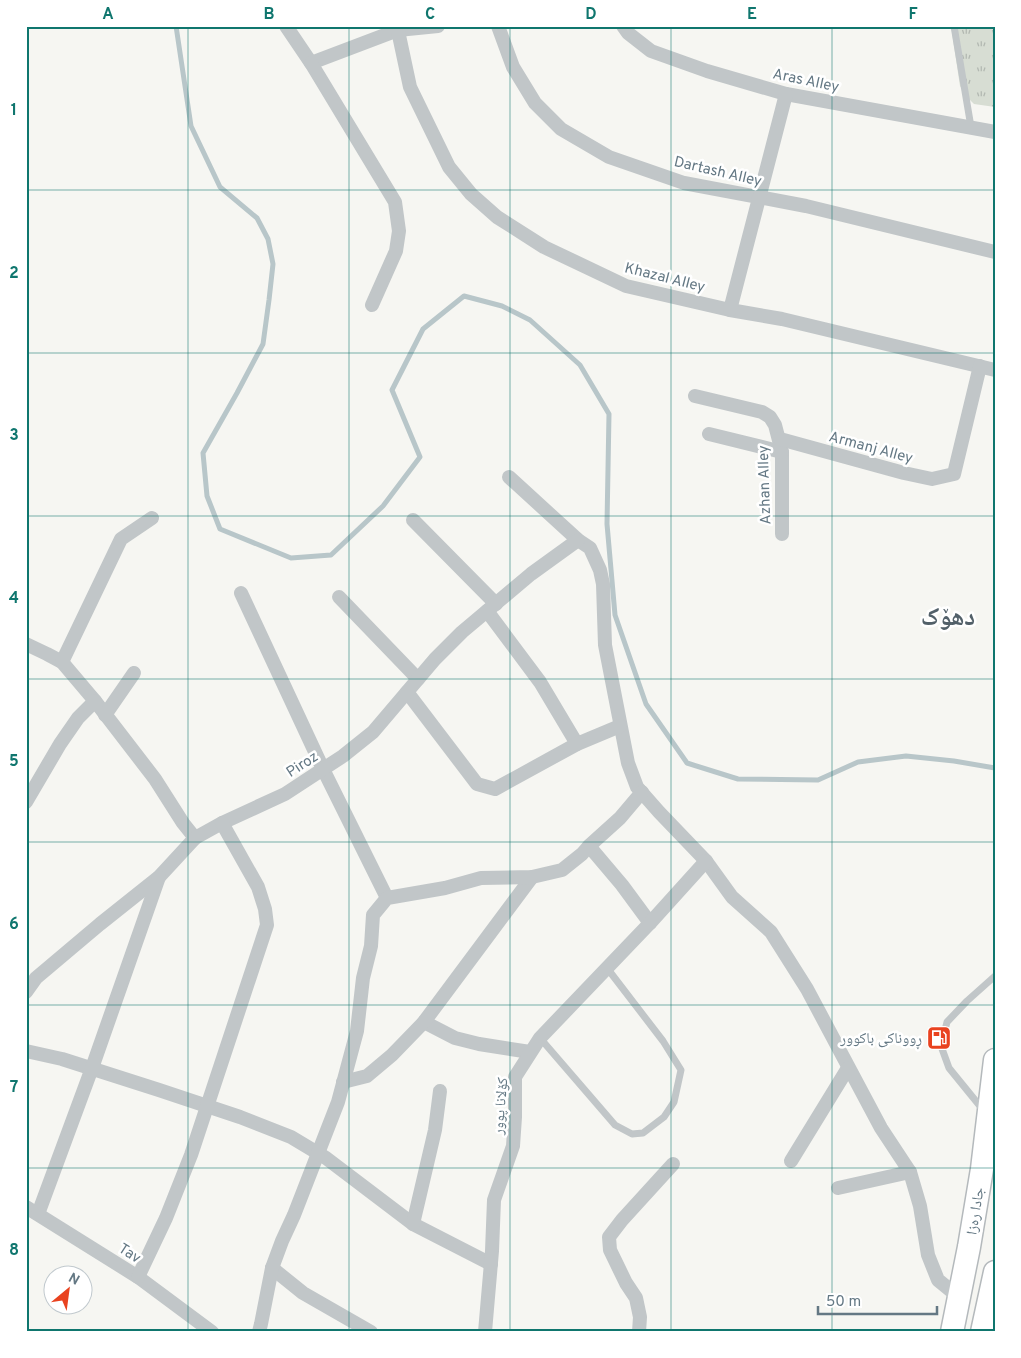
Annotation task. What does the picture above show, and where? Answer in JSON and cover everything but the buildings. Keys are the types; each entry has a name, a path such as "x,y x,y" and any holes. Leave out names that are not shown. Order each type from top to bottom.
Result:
{"main road":[{"name":"جادا ره‌زا","path":"952,1332 960,1298 979,1188 995,1060"},
{"path":"987,1327 995,1272"}],"street":[{"path":"286,26 311,63 395,202 399,231 396,252 372,305"},
{"path":"311,63 397,28 438,26"},
{"name":"Dartash Alley","path":"498,26 512,67 535,103 561,129 609,156 684,183 806,206 995,252"},
{"name":"Aras Alley","path":"622,26 651,51 707,71 786,94 995,132"},
{"name":"Khazal Alley","path":"397,28 410,86 448,167 471,194 497,217 544,247 626,286 730,310 782,319 995,370"},
{"path":"730,310 786,94"},
{"name":"Armanj Alley","path":"709,434 781,446 932,479 954,474 980,366"},
{"name":"Azhan Alley","path":"695,396 762,412 770,416 775,425 781,446 782,534"},
{"path":"509,477 578,540 590,548 600,570 604,645 628,763 637,787 706,861 732,897 771,932 807,989 881,1128 910,1172 920,1206 928,1255 938,1280 960,1298"},
{"path":"62,662 121,539 152,518"},
{"path":"413,520 491,608 540,682 577,744"},
{"name":"Piroz","path":"26,992 36,978 159,877 195,838 222,823 285,794 343,756 373,732 418,679 462,632 531,574 578,540"},
{"path":"240,593 323,769 387,898"},
{"path":"338,597 418,679"},
{"path":"26,644 62,662 95,701 155,779 195,838"},
{"path":"105,715 134,673"},
{"path":"407,692 477,784 495,789 577,744 620,726"},
{"path":"26,802 64,738 78,718 95,701"},
{"path":"258,1332 272,1268 338,1102 357,1031 364,978 371,946 373,915 387,898 445,888 481,878 532,877 562,870 620,818 642,792"},
{"path":"138,1277 166,1218 191,1155 267,925 265,909 258,887 222,823"},
{"path":"589,846 622,885 650,923"},
{"name":"کۆلانا پوور","path":"485,1332 494,1200 513,1146 515,1077 540,1038 650,923 706,861"},
{"path":"32,1210 92,1068 159,877"},
{"path":"343,1082 367,1076 392,1055 424,1022 532,877"},
{"path":"424,1022 454,1038 530,1052"},
{"path":"26,1051 92,1068 208,1106 291,1137 318,1153 412,1224 491,1264"},
{"path":"791,1161 848,1068"},
{"path":"412,1224 436,1130 440,1091"},
{"path":"639,1332 640,1317 636,1298 626,1283 610,1250 609,1237 673,1164"},
{"path":"838,1188 910,1172"},
{"name":"Tav","path":"32,1210 138,1277 212,1332"},
{"path":"272,1268 303,1293 371,1332"}],"lane":[{"path":"954,26 971,128"},
{"path":"540,1038 615,1125 632,1134 643,1133 664,1118 674,1102 680,1070 663,1041 607,968"},
{"path":"989,1117 949,1068 941,1046 947,1022 995,976"}],"green space":[{"path":"951,26 995,26 995,107 974,104 960,86"}],"waterway":[{"path":"176,26 191,126 220,187 257,218 268,239 273,264 263,344 203,453 207,496 220,529 291,558 331,555 383,506 420,457 392,390 423,329 464,296 502,306 530,320 580,365 609,414 607,524 615,615 646,704 687,763 738,779 818,780 858,762 906,756 995,768"}],"place":[{"name":"ڕووناکی باکوور","path":"939,1038"}],"district":[{"name":"دھۆک","path":"948,616"}]}
